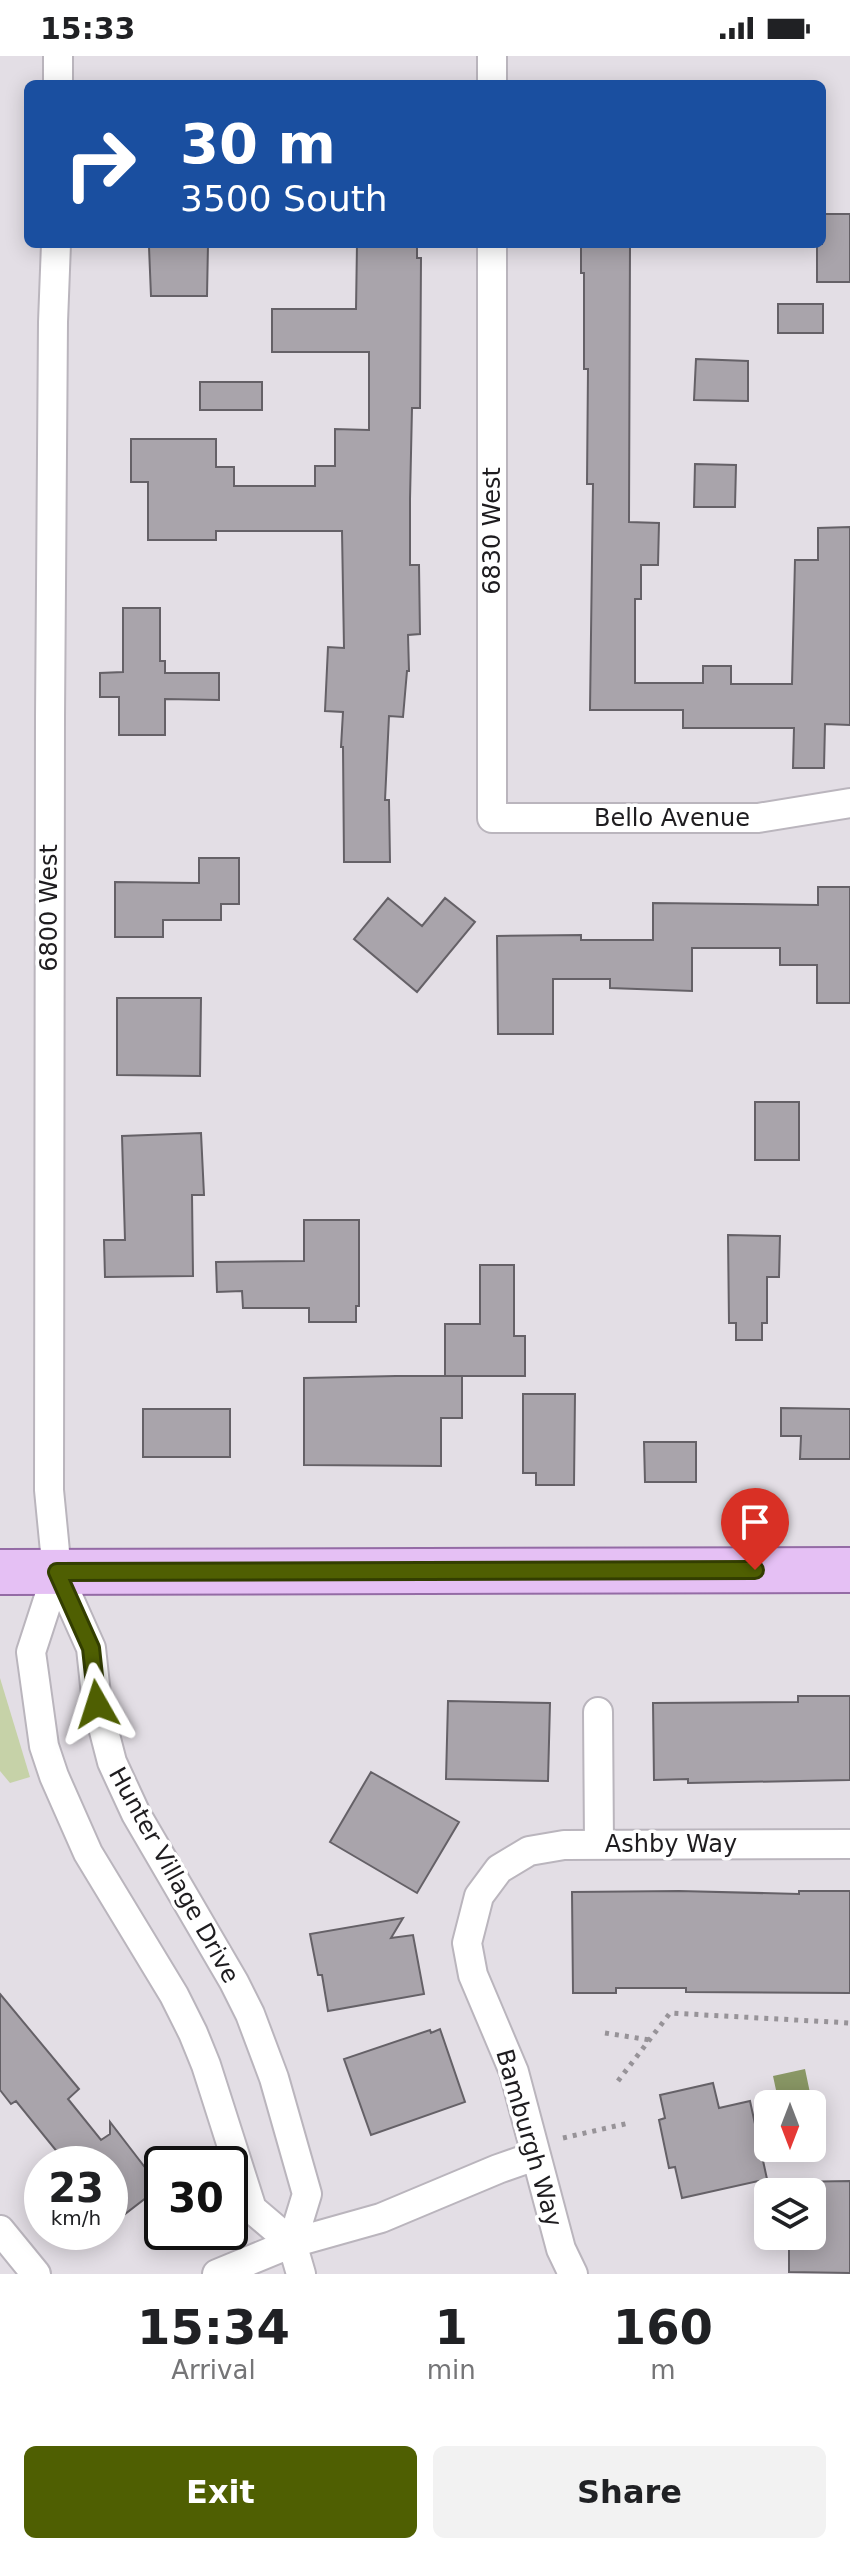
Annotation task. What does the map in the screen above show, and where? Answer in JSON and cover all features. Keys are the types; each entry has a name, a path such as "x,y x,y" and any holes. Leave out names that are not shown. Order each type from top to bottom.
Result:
{"main road":[{"path":"0,1572 850,1570"}],"street":[{"path":"58,56 58,80"},
{"path":"492,56 492,80"},
{"name":"6800 West","path":"56,248 50,717 49,1490 57,1572"},
{"name":"6830 West","path":"492,248 492,818"},
{"name":"Bello Avenue","path":"492,818 758,818 850,803"},
{"path":"57,1572 31,1652 44,1746 54,1776 88,1853 174,1995 193,2033 252,2209 292,2243 301,2274"},
{"name":"Hunter Village Drive","path":"57,1572 91,1648 97,1704 112,1762 136,1814 234,1982 264,2049 307,2194 292,2243"},
{"path":"598,1712 599,1844"},
{"name":"Ashby Way","path":"499,1869 529,1851 564,1845 850,1844"},
{"name":"Bamburgh Way","path":"499,1869 487,1883 473,1910 467,1943 469,1958 473,1975 514,2072 561,2249 573,2274"},
{"path":"217,2274 292,2243 381,2218 534,2151"},
{"path":"0,2230 36,2274"}],"path":[{"path":"618,2081 670,2013 850,2023"},
{"path":"605,2033 650,2040"},
{"path":"534,2151 629,2123"}],"shaded area":[{"path":"0,1678 30,1777 10,1783 0,1771"},
{"path":"805,2069 809,2090 776,2090 773,2076"}],"building":[{"path":"826,214 850,214 850,282 817,282 817,248 826,248"},
{"path":"149,248 208,248 207,296 151,296"},
{"path":"357,248 417,248 417,258 421,258 420,408 412,408 410,565 419,565 420,634 408,635 409,671 403,717 389,716 385,800 389,800 390,862 344,862 343,712 325,711 328,647 344,648 342,531 216,531 216,540 148,540 148,482 131,482 131,439 216,439 216,467 234,467 234,486 315,486 315,466 335,466 335,429 369,430 369,352 272,352 272,309 356,309"},
{"path":"581,248 630,248 629,522 659,523 658,565 641,565 641,599 635,599 635,683 703,683 703,666 731,666 731,684 792,684 795,560 818,560 818,528 850,527 850,725 825,724 824,768 793,768 794,728 683,728 683,710 590,710 593,484 587,484 588,369 584,369 584,273 581,273"},
{"path":"778,304 823,304 823,333 778,333"},
{"path":"696,359 748,361 748,401 694,400"},
{"path":"200,382 262,382 262,410 200,410"},
{"path":"695,464 736,465 735,507 694,507"},
{"path":"123,608 160,608 160,661 165,661 165,673 219,673 219,700 165,699 165,735 119,735 119,697 100,697 100,673 123,672"},
{"path":"199,858 239,858 239,904 221,904 221,920 163,920 163,937 115,937 115,882 199,883"},
{"path":"818,887 850,887 850,1003 817,1003 817,965 780,965 780,948 692,948 692,991 610,988 610,979 553,979 553,1034 498,1034 497,936 581,935 581,940 653,940 653,903 818,905"},
{"path":"388,898 422,926 445,898 475,922 417,992 354,939"},
{"path":"117,998 201,998 200,1076 117,1075"},
{"path":"755,1102 799,1102 799,1160 755,1160"},
{"path":"201,1133 204,1195 192,1195 193,1276 105,1277 104,1240 125,1240 122,1136"},
{"path":"304,1220 359,1220 359,1306 356,1306 356,1322 309,1322 309,1308 243,1308 242,1291 217,1292 216,1262 304,1261"},
{"path":"728,1235 780,1236 779,1277 767,1277 767,1323 762,1323 762,1340 736,1340 736,1323 729,1323"},
{"path":"480,1265 514,1265 514,1336 525,1336 525,1376 445,1376 445,1324 480,1324"},
{"path":"462,1376 462,1418 441,1418 441,1466 304,1465 304,1378"},
{"path":"523,1394 575,1394 574,1485 536,1485 536,1473 523,1473"},
{"path":"781,1408 850,1409 850,1459 800,1459 801,1436 781,1436"},
{"path":"143,1409 230,1409 230,1457 143,1457"},
{"path":"644,1442 696,1442 696,1482 645,1482"},
{"path":"798,1696 850,1696 850,1780 688,1783 688,1779 654,1780 653,1703 798,1702"},
{"path":"448,1701 550,1703 548,1781 446,1779"},
{"path":"371,1772 459,1822 417,1893 330,1842"},
{"path":"799,1891 850,1891 850,1993 686,1992 686,1988 616,1988 616,1993 573,1993 572,1892 799,1894"},
{"path":"403,1918 391,1938 413,1935 424,1994 328,2011 310,1934"},
{"path":"0,1994 79,2089 68,2099 101,2140 110,2134 110,2122 144,2166 144,2199 128,2212 128,2146 52,2146 16,2101 11,2104 0,2090"},
{"path":"440,2029 465,2102 371,2135 344,2059"},
{"path":"713,2083 719,2108 750,2101 754,2119 754,2162 763,2162 767,2178 754,2178 754,2182 682,2198 675,2167 669,2168 659,2120 665,2118 660,2095"},
{"path":"826,2181 850,2181 850,2273 789,2272 789,2250 826,2250"}],"route":[{"path":"97,1704 91,1648 57,1572 755,1570"}]}
